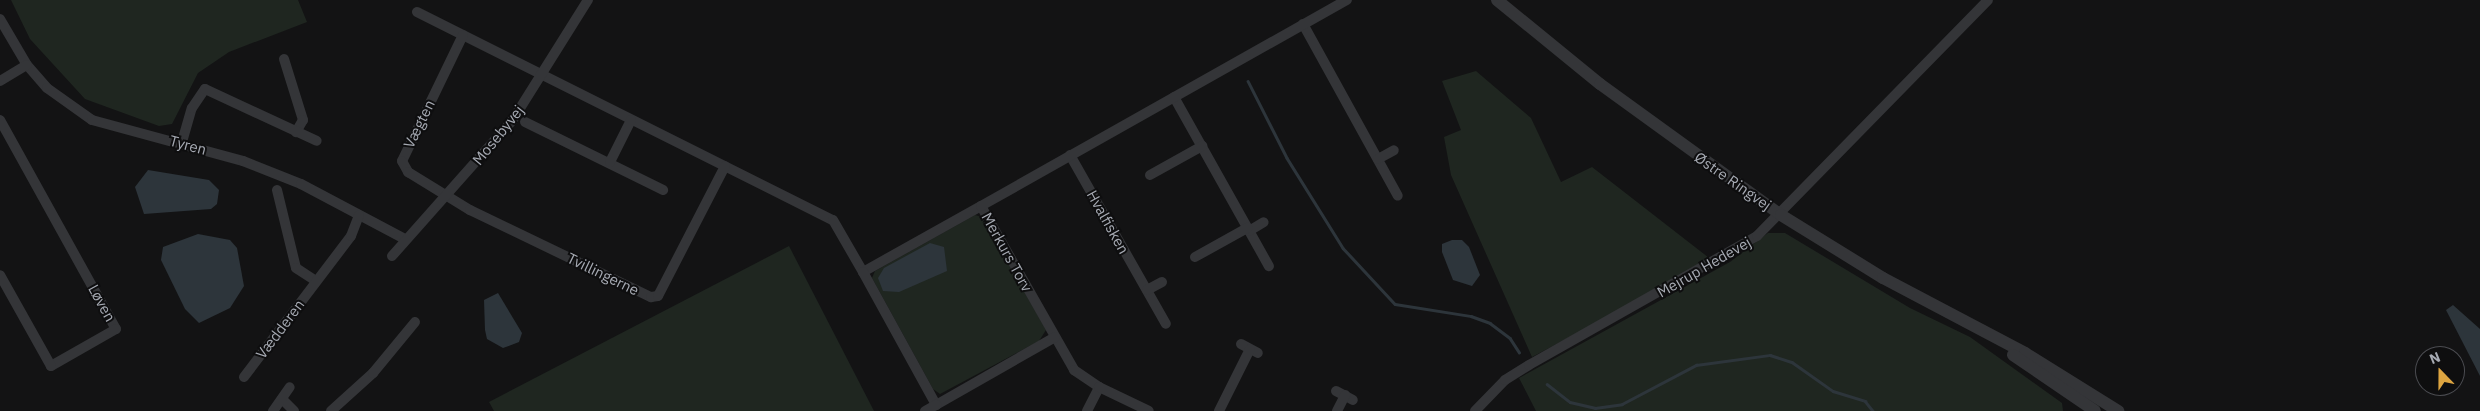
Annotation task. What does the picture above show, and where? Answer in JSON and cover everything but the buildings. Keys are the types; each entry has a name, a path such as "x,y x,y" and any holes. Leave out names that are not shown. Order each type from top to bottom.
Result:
{"street":[{"path":"981,206 1347,0"},
{"name":"Østre Ringvej","path":"1497,0 1600,84 1781,215 1987,335 2093,407 2118,411"},
{"name":"Mejrup Hedevej","path":"1475,411 1515,374 1726,257 1781,215 1988,0"},
{"name":"Mosebyvej","path":"392,256 512,121 541,76 584,1"},
{"path":"417,12 541,76 834,220 936,405"},
{"name":"Tyren","path":"0,19 26,65 47,88 92,120 182,142 301,184 405,240"},
{"path":"1303,24 1398,196"},
{"name":"Vægten","path":"446,195 408,172 402,160 463,35"},
{"path":"284,58 303,120 296,132"},
{"path":"0,81 26,65"},
{"path":"182,142 192,108 205,89 316,141"},
{"path":"1174,97 1269,266"},
{"name":"Løven","path":"0,120 116,329 51,366 0,275"},
{"path":"610,162 631,120"},
{"path":"525,122 610,162 663,190"},
{"path":"1150,175 1202,146"},
{"path":"1378,159 1394,150"},
{"name":"Hvalfisken","path":"1070,155 1166,324"},
{"name":"Tvillingerne","path":"446,195 651,297 658,296 725,166"},
{"path":"277,190 296,268 316,281"},
{"name":"Merkurs Torv","path":"863,272 981,206 1074,370 1099,387 1149,411"},
{"name":"Vædderen","path":"244,377 351,236 359,215"},
{"path":"1195,257 1264,222"},
{"path":"1147,290 1162,282"},
{"path":"331,411 367,379 415,322"},
{"path":"925,411 1055,337"},
{"path":"1220,411 1250,348"},
{"path":"1087,411 1099,387"},
{"path":"273,411 290,388"},
{"path":"1337,411 1345,395"},
{"path":"282,399 294,411"}],"shaded area":[{"path":"11,0 298,0 307,22 229,52 198,73 172,124 159,126 85,99 30,39"},
{"path":"1476,71 1531,118 1561,182 1592,167 1713,261 1532,357 1451,175 1444,137 1461,130 1442,81"},
{"path":"148,170 209,180 219,190 217,204 211,209 144,214 135,187"},
{"path":"975,215 982,217 1046,330 1039,341 940,394 933,389 872,278 875,271"},
{"path":"1768,233 1785,233 1910,308 1970,337 2062,403 2063,411 1536,411 1519,378 1730,262"},
{"path":"198,234 230,240 237,248 244,286 230,308 199,323 185,309 161,260 163,247"},
{"path":"1452,240 1462,240 1469,247 1480,275 1472,286 1453,280 1442,252 1442,244"},
{"path":"930,243 944,247 947,271 899,292 883,291 878,278 884,268"},
{"path":"789,246 874,411 494,411 489,402"},
{"path":"498,293 522,333 519,342 503,348 487,339 485,330 484,300"},
{"path":"2453,305 2480,329 2480,376 2465,346 2446,310"}],"waterway":[{"path":"1248,81 1287,158 1343,248 1395,304 1471,316 1490,323 1510,338 1519,352"},
{"path":"1547,384 1570,402 1595,408 1622,404 1696,365 1770,355 1792,362 1833,391 1865,401 1873,411"}]}
